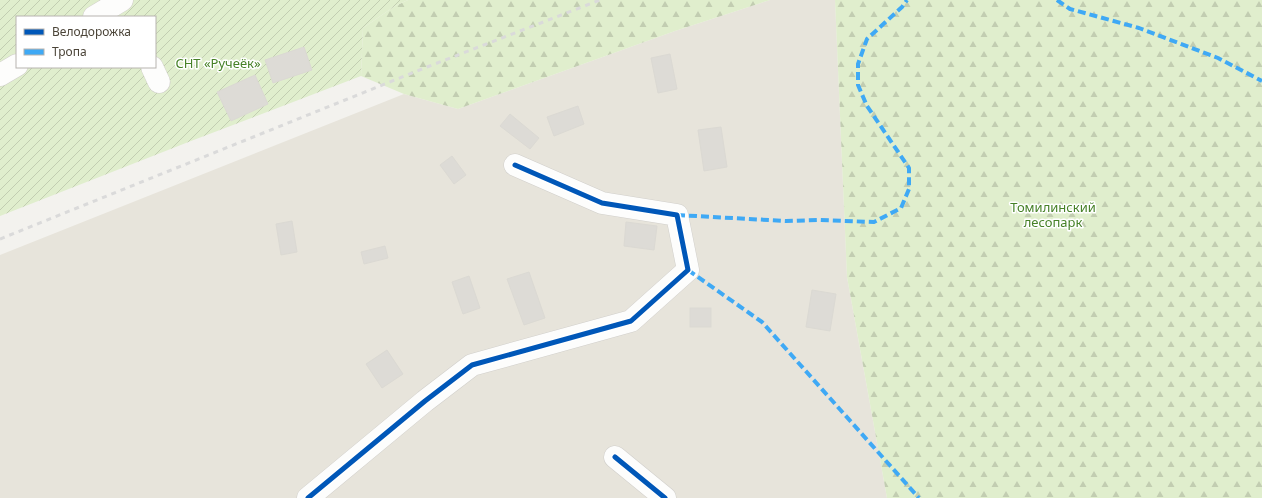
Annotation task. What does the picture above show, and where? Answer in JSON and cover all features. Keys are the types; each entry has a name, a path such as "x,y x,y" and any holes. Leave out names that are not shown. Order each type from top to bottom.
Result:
{"street":[{"path":"96,16 122,5"},
{"path":"0,75 16,66"},
{"path":"308,498 425,401 472,365 631,321 688,270 677,215 602,203 515,165"},
{"path":"615,457 665,498"}],"shaded area":[{"path":"770,0 835,0 847,277 887,498 0,498 0,255 404,94 458,109 675,31"}],"green space":[{"name":"СНТ «Ручеёк»","path":"0,0 408,0 395,6 363,28 361,76 0,216"},
{"path":"408,0 770,0 675,31 458,109 404,94 361,76 363,28 395,6"},
{"name":"Томилинский лесопарк","path":"835,0 1262,0 1262,498 887,498 847,277"}],"building":[{"path":"304,47 312,70 273,83 265,60"},
{"path":"670,54 677,89 658,93 651,58"},
{"path":"255,75 268,104 231,121 217,92"},
{"path":"578,106 584,124 554,136 547,117"},
{"path":"510,114 539,138 530,149 500,126"},
{"path":"721,127 727,167 704,171 698,130"},
{"path":"452,156 466,175 454,184 440,165"},
{"path":"292,221 297,252 281,255 276,224"},
{"path":"626,222 657,226 654,250 624,246"},
{"path":"385,246 388,258 364,264 361,252"},
{"path":"529,272 545,318 524,325 507,279"},
{"path":"469,276 480,308 463,314 452,282"},
{"path":"812,290 836,294 830,331 806,327"},
{"path":"690,308 711,308 711,327 690,327"},
{"path":"387,350 403,374 382,388 366,364"}],"railway":[{"path":"0,239 427,67 600,0"}],"marked path":[{"path":"677,215 786,221 819,220 874,222 901,208 909,189 909,168 867,106 858,85 858,64 867,39 902,7 907,0"},
{"path":"1057,0 1070,9 1139,28 1218,58 1262,81"},
{"path":"688,270 762,322 919,498"}],"cycle path":[{"path":"308,498 425,401 472,365 631,321 688,270 677,215 602,203 515,165"},
{"path":"615,457 665,498"}]}
